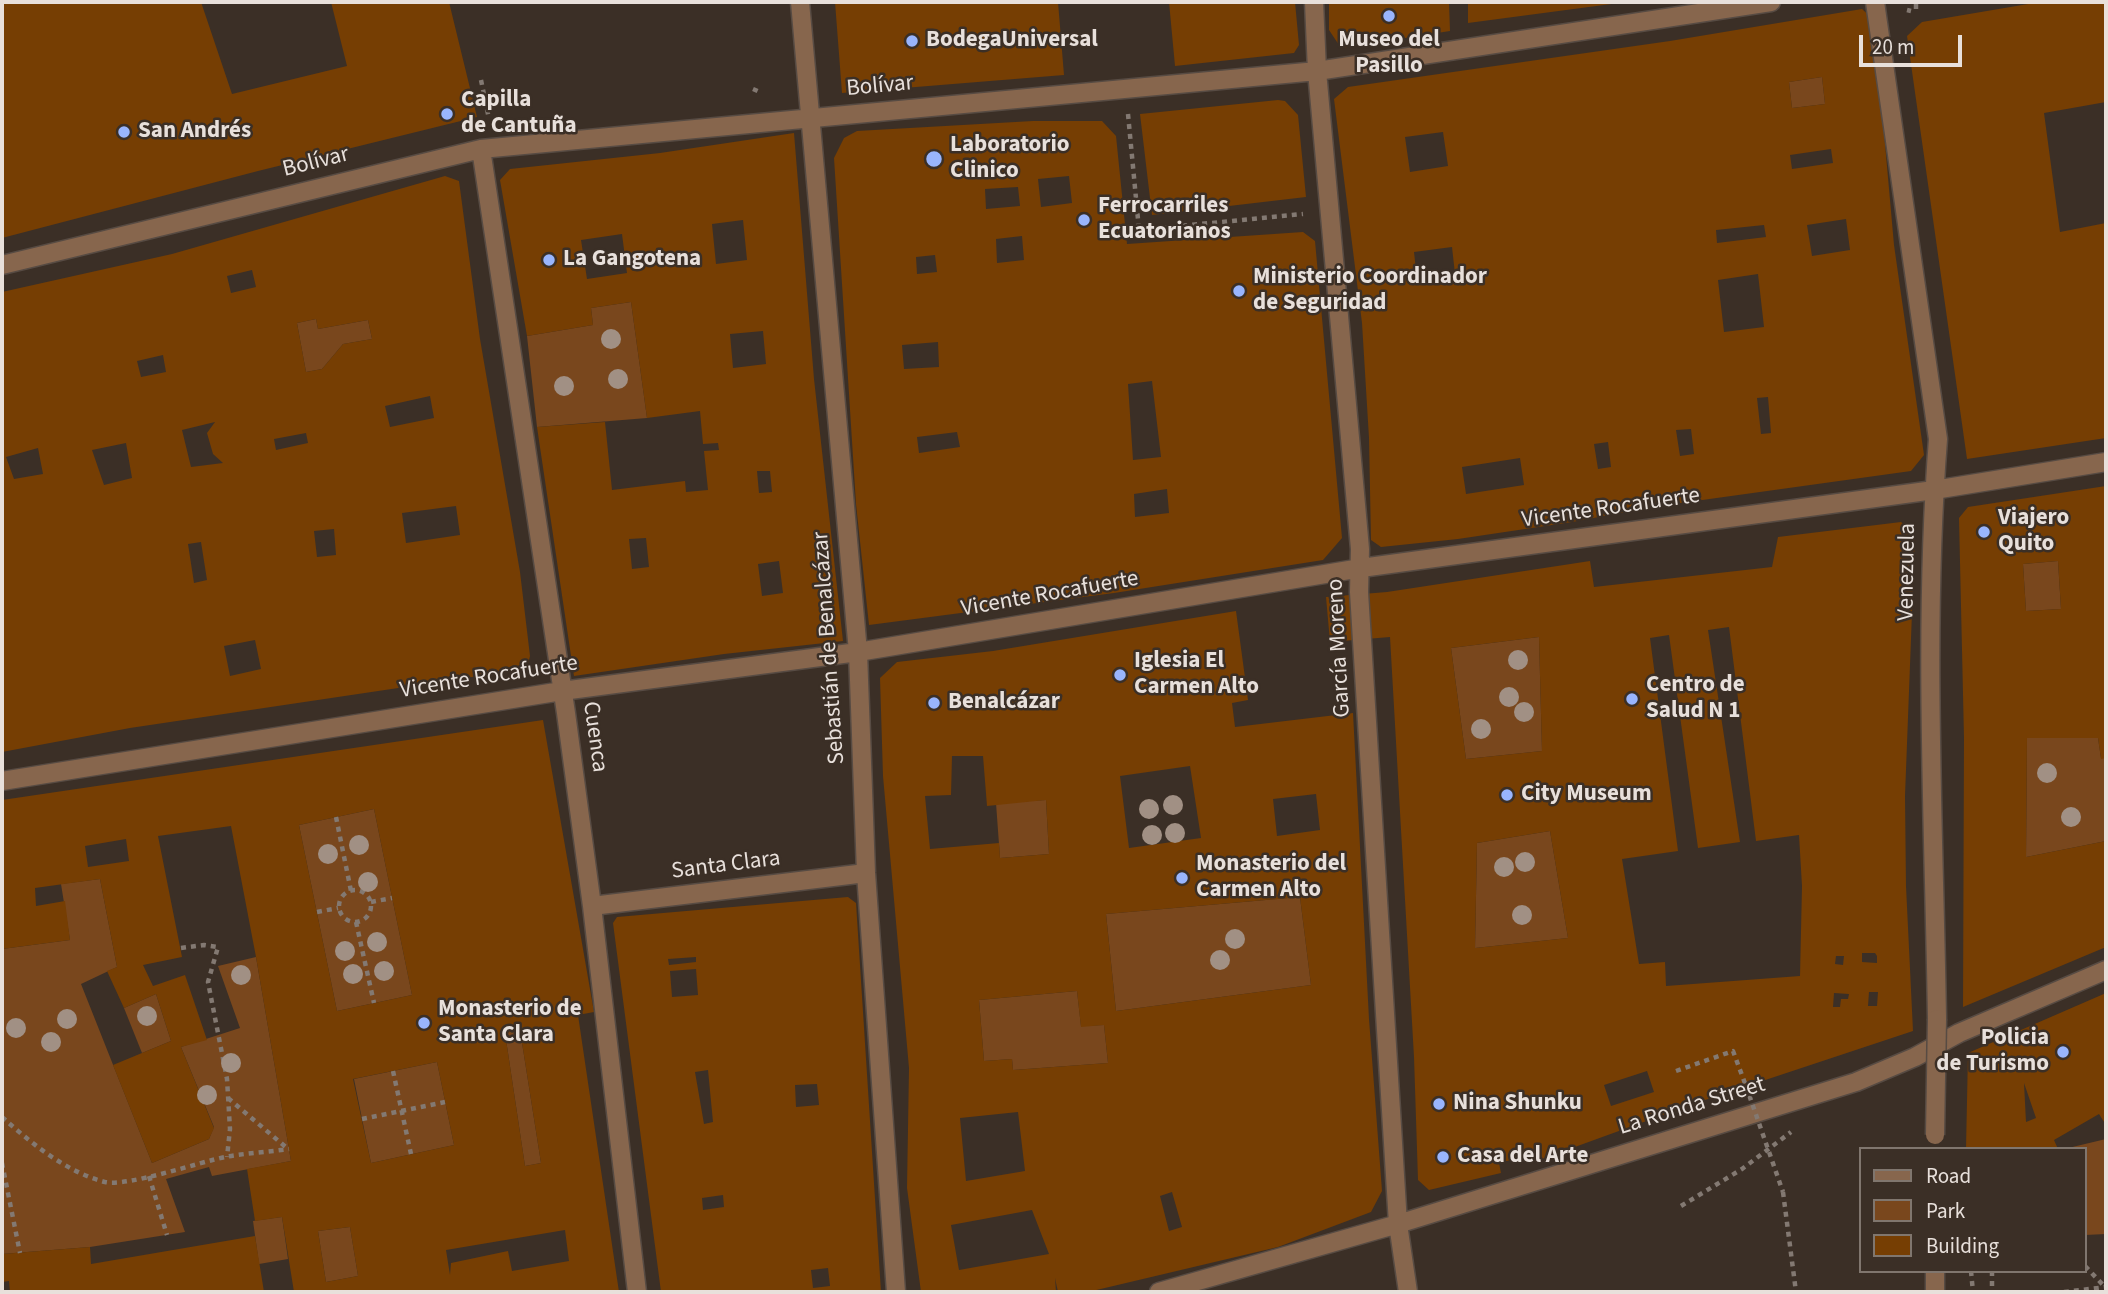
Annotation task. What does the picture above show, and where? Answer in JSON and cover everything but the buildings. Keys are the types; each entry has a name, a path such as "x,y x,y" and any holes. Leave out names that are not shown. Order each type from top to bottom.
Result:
{"street":[{"name":"Sebastián de Benalcázar","path":"800,2 858,652 866,873 896,1292"},
{"name":"García Moreno","path":"1314,2 1317,71 1361,568 1359,592 1398,1224 1408,1292"},
{"name":"Bolívar","path":"2,265 481,149 1317,71 1771,2"},
{"name":"Venezuela","path":"1875,2 1938,439 1934,491 1931,687 1937,1019 1935,1142"},
{"name":"Cuenca","path":"481,149 592,906 637,1292"},
{"name":"Vicente Rocafuerte","path":"2,780 562,691 858,652 1361,568 1934,491 2106,462"},
{"name":"Santa Clara","path":"592,906 866,873"},
{"name":"La Ronda Street","path":"1159,1292 1398,1224 1856,1082 1915,1057 1959,1033 2106,970"},
{"path":"1935,1273 1935,1292"}],"path":[{"path":"1911,10 1916,3"},
{"path":"481,80 489,119"},
{"path":"753,89 760,92"},
{"path":"1127,89 1139,230 1330,213"},
{"path":"336,817 351,891"},
{"path":"351,891 363,892 370,902 368,915 356,922 344,919 338,908 343,895 351,891"},
{"path":"370,902 392,898"},
{"path":"317,912 338,908"},
{"path":"356,922 374,1003"},
{"path":"181,948 204,945 218,947 208,982 227,1079 230,1129 227,1157"},
{"path":"1676,1071 1733,1051 1783,1192 1796,1292"},
{"path":"393,1071 411,1154"},
{"path":"2,1117 29,1142 72,1168 108,1183 227,1157 289,1149 228,1098"},
{"path":"362,1119 445,1102"},
{"path":"1681,1206 1742,1169 1802,1124"},
{"path":"2,1163 20,1253"},
{"path":"149,1176 167,1235"},
{"path":"2087,1268 2106,1287"},
{"path":"1971,1273 1973,1292"},
{"path":"1992,1273 1992,1292"},
{"path":"2064,1292 2106,1287"}],"green space":[{"path":"1822,77 1825,104 1792,108 1789,82"},
{"path":"631,302 647,418 537,427 527,336 593,325 591,308"},
{"path":"316,319 318,329 368,320 372,339 343,344 322,369 306,372 297,323"},
{"path":"2058,561 2061,609 2026,611 2023,564"},
{"path":"1539,637 1542,751 1466,759 1451,648"},
{"path":"2027,738 2098,738 2101,758 2106,758 2106,841 2026,857"},
{"path":"1046,800 1049,854 1000,858 996,803"},
{"path":"374,809 412,995 337,1011 299,825"},
{"path":"1550,831 1568,938 1475,948 1477,843"},
{"path":"100,879 117,967 81,984 152,1163 209,1139 214,1127 181,1047 240,1028 218,966 256,957 291,1161 212,1176 209,1167 166,1179 185,1232 90,1247 2,1254 2,949 70,940 61,884"},
{"path":"1300,897 1311,985 1116,1011 1106,914"},
{"path":"1077,991 1081,1026 1104,1025 1108,1063 1013,1070 1012,1059 984,1061 979,1000"},
{"path":"156,994 171,1041 142,1053 124,1008"},
{"path":"520,1030 541,1163 525,1166 505,1033"},
{"path":"437,1062 454,1145 371,1163 354,1079"},
{"path":"2106,1139 2106,1234 2087,1235 2087,1147 2072,1147"},
{"path":"282,1217 288,1259 259,1264 253,1221"},
{"path":"350,1227 358,1276 326,1282 318,1231"}],"place":[{"name":"Museo del Pasillo","path":"1389,16"},
{"name":"BodegaUniversal","path":"912,41"},
{"name":"Capilla de Cantuña","path":"447,114"},
{"name":"San Andrés","path":"124,132"},
{"name":"Laboratorio Clinico","path":"934,159"},
{"name":"Ferrocarriles Ecuatorianos","path":"1084,220"},
{"name":"La Gangotena","path":"549,260"},
{"name":"Ministerio Coordinador de Seguridad","path":"1239,291"},
{"name":"Viajero Quito","path":"1984,532"},
{"name":"Iglesia El Carmen Alto","path":"1120,675"},
{"name":"Centro de Salud N 1","path":"1632,699"},
{"name":"Benalcázar","path":"934,703"},
{"name":"City Museum","path":"1507,795"},
{"name":"Monasterio del Carmen Alto","path":"1182,878"},
{"name":"Monasterio de Santa Clara","path":"424,1023"},
{"name":"Policia de Turismo","path":"2063,1052"},
{"name":"Nina Shunku","path":"1439,1104"},
{"name":"Casa del Arte","path":"1443,1157"}]}
